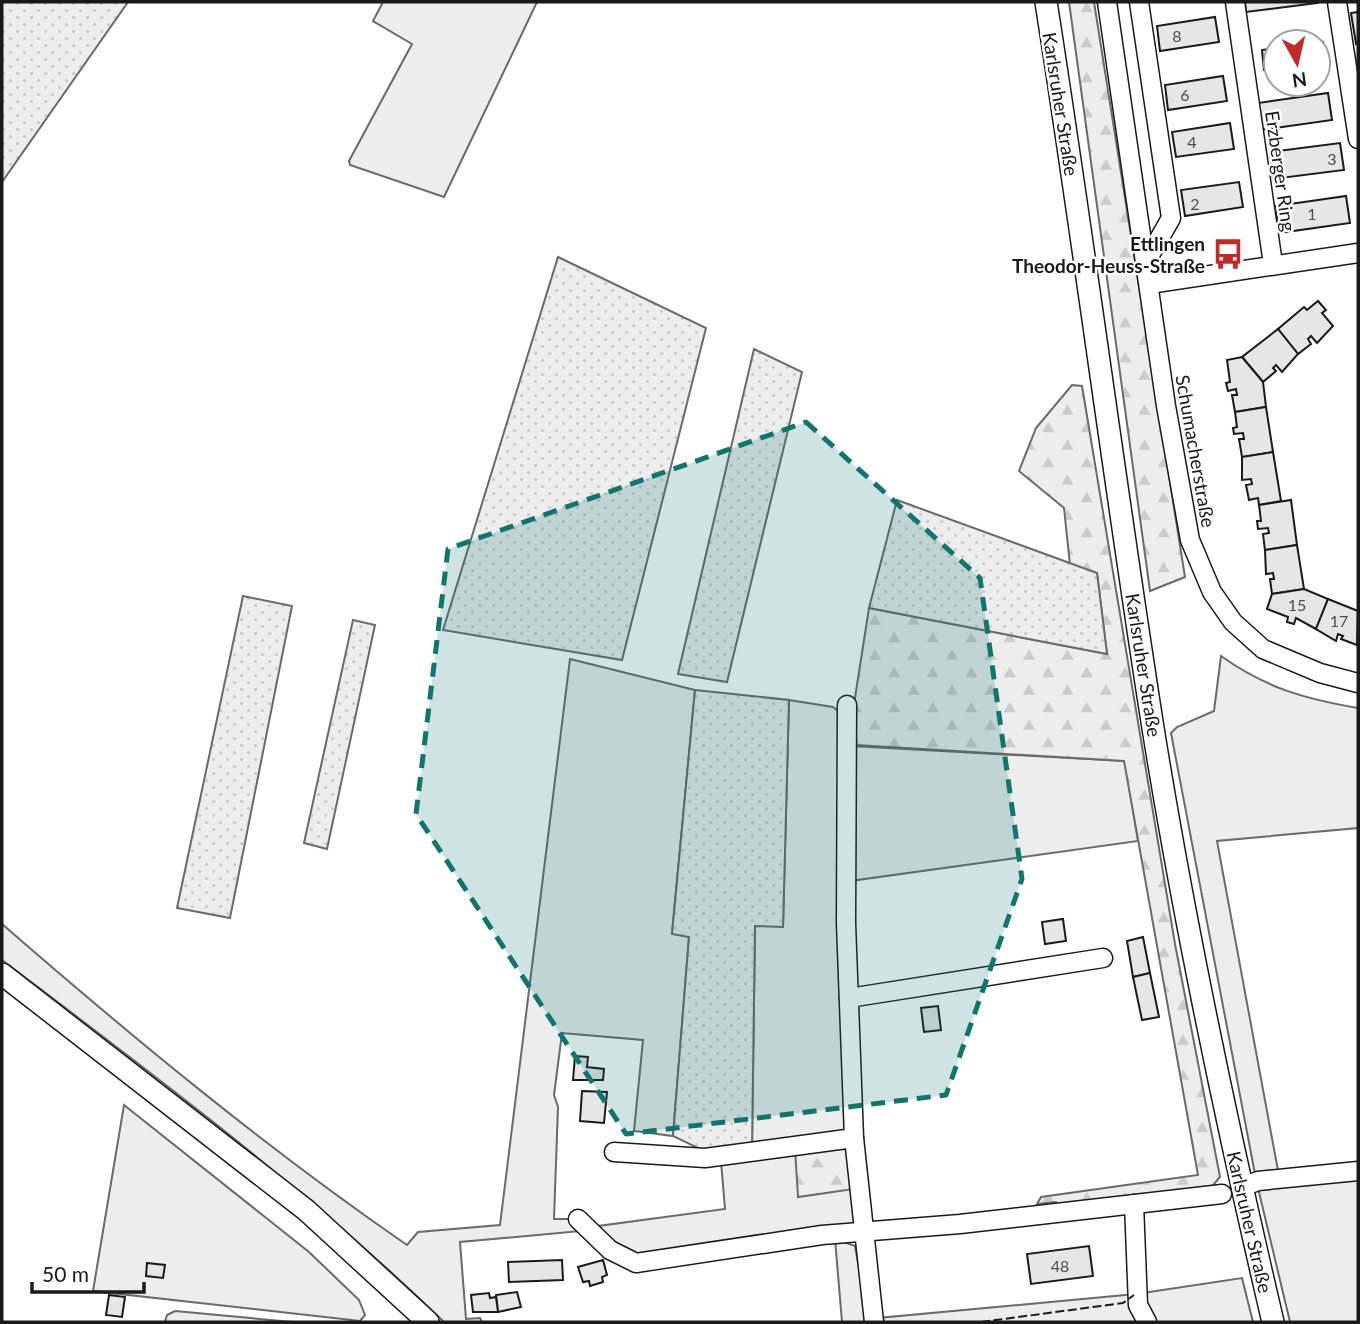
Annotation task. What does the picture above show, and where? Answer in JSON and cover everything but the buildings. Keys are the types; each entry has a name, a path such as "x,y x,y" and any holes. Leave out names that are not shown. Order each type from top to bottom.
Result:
{"main road":[{"name":"Karlsruher Straße","path":"1045,2 1154,731 1232,1191 1273,1322"},
{"path":"2,974 306,1210 428,1322"}],"street":[{"name":"Schumacherstraße","path":"1107,2 1166,406 1190,540 1212,592 1233,622 1263,649 1320,673 1358,683"},
{"path":"1139,2 1171,218 1146,262"},
{"name":"Erzberger Ring","path":"1235,2 1273,264"},
{"path":"1337,2 1358,139"},
{"path":"1149,284 1358,253"},
{"path":"847,705 846,923 854,1138 874,1322"},
{"path":"849,999 1103,958"},
{"path":"614,1153 705,1158 854,1138"},
{"path":"578,1219 616,1254 636,1263 739,1246 1134,1204 1232,1191 1258,1181 1358,1171"},
{"path":"1134,1204 1138,1305 1147,1322"}],"highlighted area":[{"path":"806,422 980,578 1022,879 946,1095 626,1134 416,814 448,549"}],"green space":[{"path":"2,2 128,2 2,182"},
{"path":"383,2 537,2 444,197 350,165 349,161 412,44 373,21"},
{"path":"1069,2 1094,2 1185,577 1150,591"},
{"path":"558,257 706,328 622,660 443,630"},
{"path":"754,349 802,372 727,682 678,674"},
{"path":"1072,385 1082,386 1175,944 1220,1177 1208,1191 1058,1209 1056,1202 1037,1204 1041,1197 1198,1175 1124,761 856,745 854,704 869,608 1107,654 1097,573 1070,565 1064,508 1019,471 1036,428"},
{"path":"897,500 1097,573 1107,654 869,608"},
{"path":"243,596 292,606 230,918 177,908"},
{"path":"353,620 375,625 327,849 304,843"},
{"path":"1221,656 1286,691 1358,708 1358,828 1217,841 1279,1176 1255,1174 1171,733 1177,727 1214,711"},
{"path":"570,659 695,690 672,933 689,937 673,1136 634,1131 643,1040 562,1033 554,1095 558,1107 554,1219 571,1219 581,1231 460,1242 466,1319 480,1318 482,1322 444,1322 284,1179 173,1090 2,960 2,924 200,1090 354,1208 407,1245 418,1232 500,1225"},
{"path":"695,690 789,700 783,927 755,926 752,1148 706,1152 673,1136 689,937 672,934"},
{"path":"789,700 833,707 839,712 848,1128 840,1135 752,1148 755,926 783,926"},
{"path":"851,746 1125,761 1138,841 850,881"},
{"path":"124,1105 309,1252 359,1300 365,1315 360,1321 93,1291"},
{"path":"838,1144 853,1156 854,1189 798,1197 795,1149"},
{"path":"795,1149 854,1189 858,1217 851,1228 638,1258 591,1227 725,1209 721,1161"},
{"path":"1358,1178 1358,1322 1290,1322 1258,1188"},
{"path":"835,1239 855,1246 869,1322 842,1322"},
{"path":"1242,1278 1253,1322 879,1322 878,1318 1136,1294"},
{"path":"175,1311 292,1322 165,1322 167,1315"}],"fence":[{"path":"981,1322 1123,1303 1134,1295"}],"place":[{"name":"Ettlingen Theodor-Heuss-Straße","path":"1228,254"}]}
